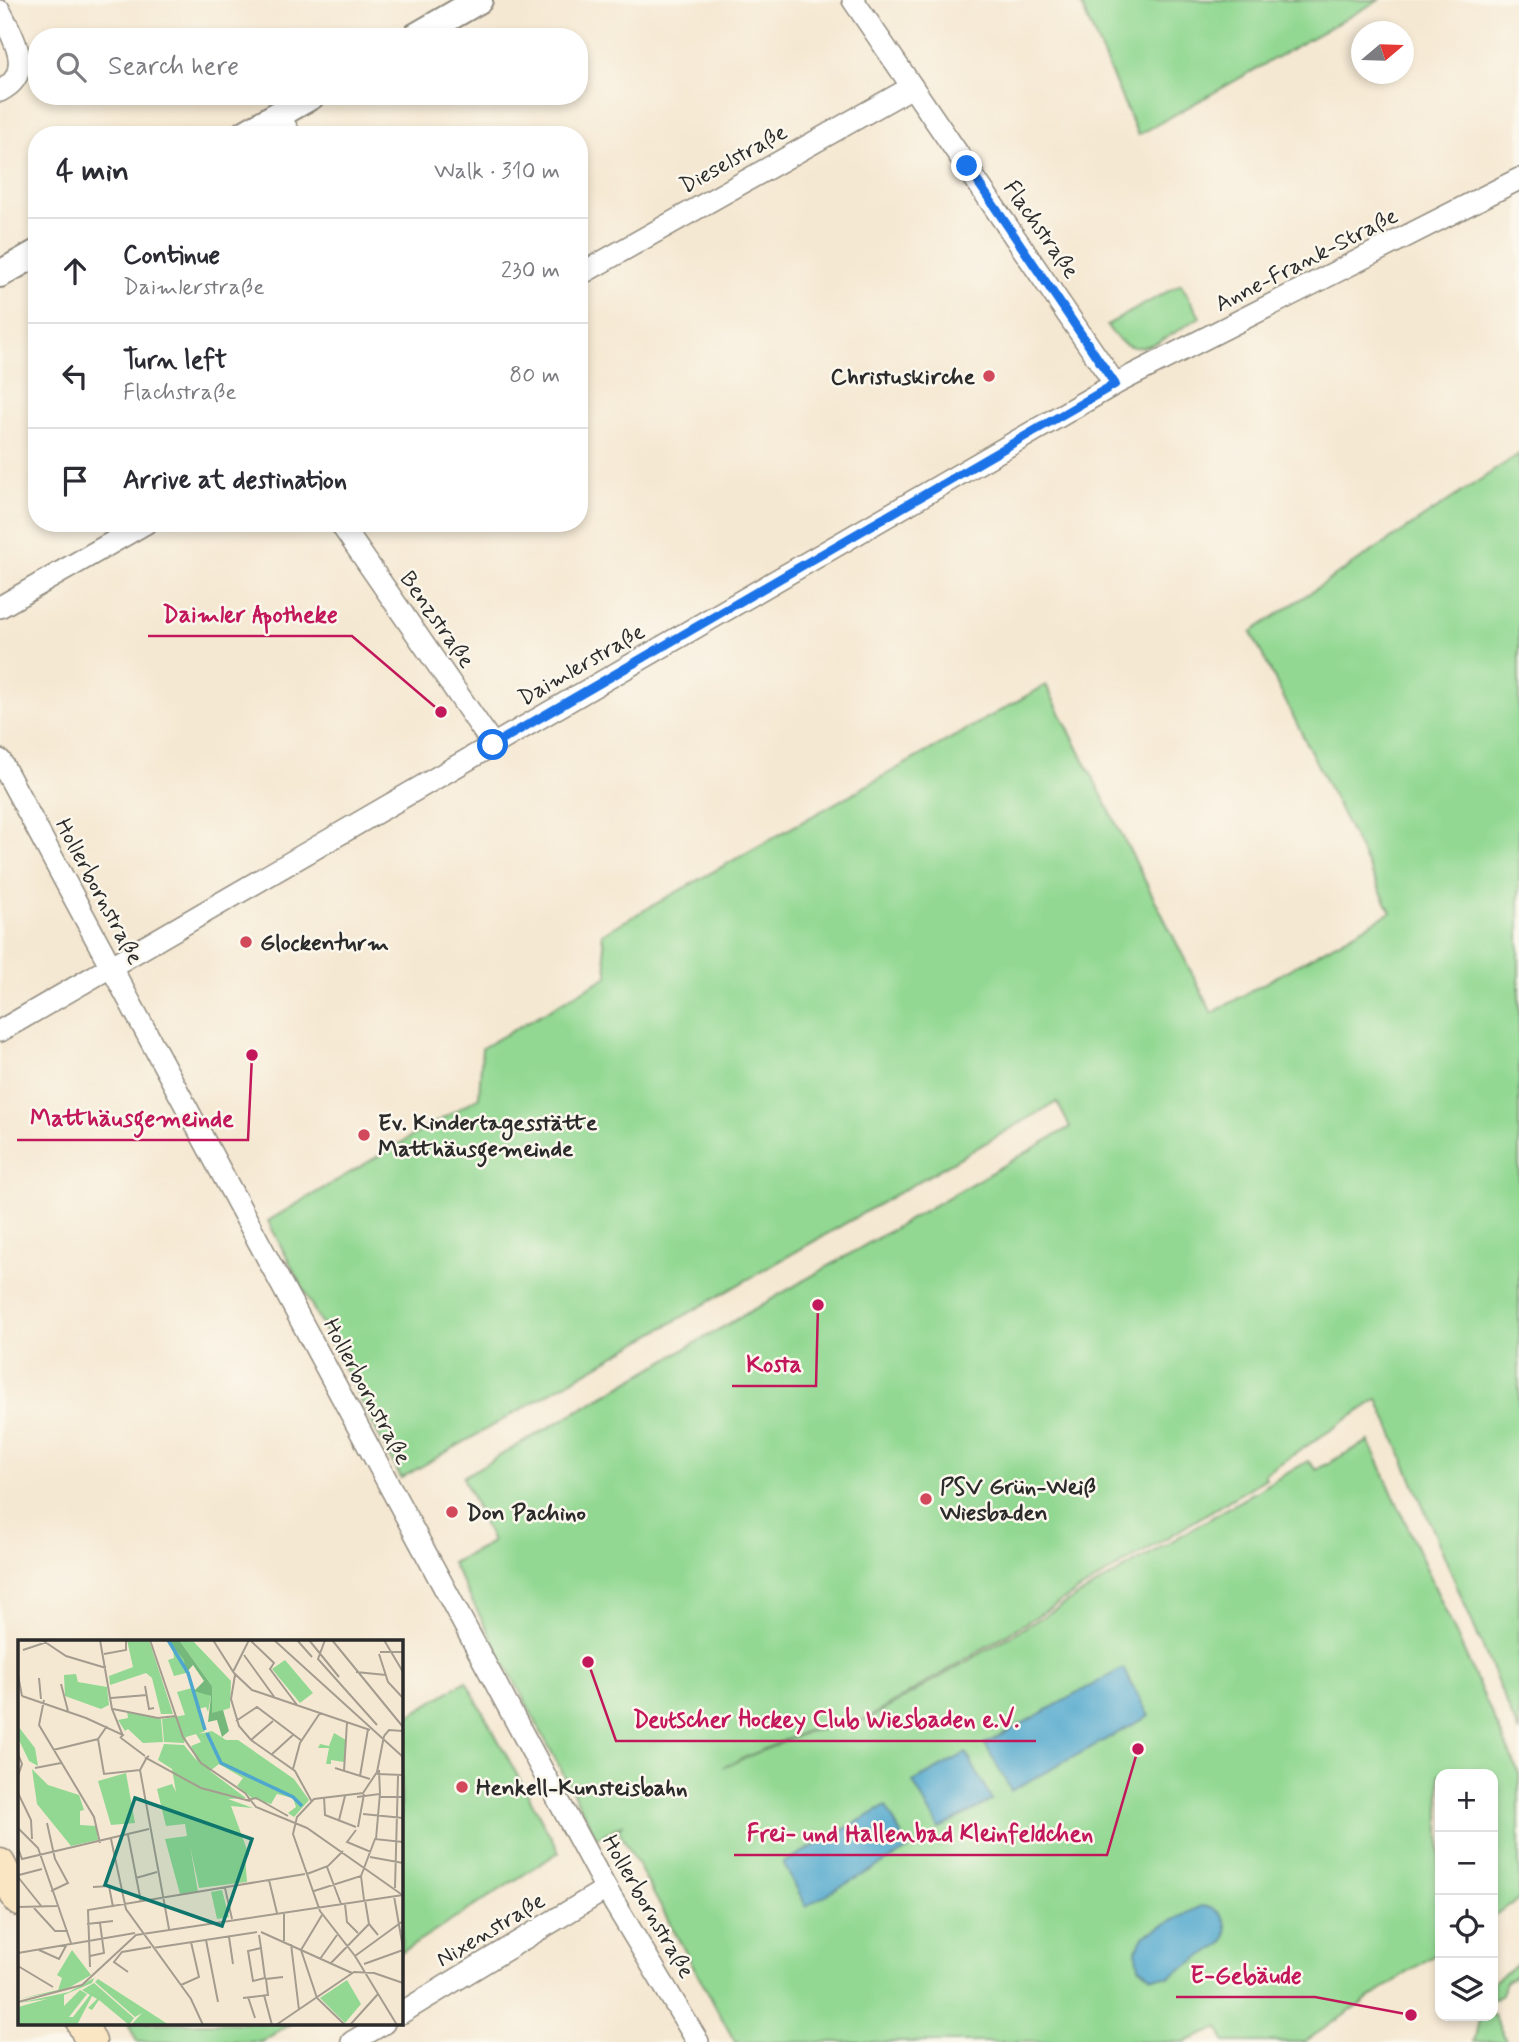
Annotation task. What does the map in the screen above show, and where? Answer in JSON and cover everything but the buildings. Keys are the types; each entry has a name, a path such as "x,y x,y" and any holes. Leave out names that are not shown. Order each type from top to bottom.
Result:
{"main road":[{"path":"0,1864 18,1900"},
{"path":"83,2024 92,2042"}],"street":[{"path":"431,28 479,0"},
{"name":"Flachstraße","path":"853,0 1115,384"},
{"path":"0,11 18,47 21,61 19,73 0,91"},
{"name":"Dieselstraße","path":"588,270 912,87"},
{"path":"285,124 303,105"},
{"name":"Anne-Frank-Straße","path":"1115,384 1519,179"},
{"path":"0,274 28,258"},
{"name":"Daimlerstraße","path":"0,1031 1115,384"},
{"path":"0,607 130,532"},
{"name":"Benzstraße","path":"346,532 493,745"},
{"name":"Hollerbornstraße","path":"0,760 606,1889 698,2042"},
{"name":"Nixenstraße","path":"402,2012 606,1889"},
{"path":"352,2042 382,2024"}],"green space":[{"path":"1079,0 1379,0 1138,135"},
{"path":"1181,284 1200,317 1162,340 1139,347 1128,345 1117,338 1107,325"},
{"path":"1519,454 1519,1733 1378,1399 1264,1474 1266,1478 866,1719 806,1731 723,1767 807,1732 867,1720 1308,1461 1316,1470 1369,1441 1519,1774 1519,1899 1498,1913 1498,1769 1435,1769 1435,1954 1304,2042 1225,2042 1219,2028 1185,2042 735,2042 618,1829 623,1824 597,1838 452,1563 492,1542 463,1477 1070,1127 1057,1102 401,1478 268,1221 479,1097 482,1048 608,976 602,934 1046,685 1212,1013 1391,912 1251,632"},
{"name":"Henkell-Kunsteisbahn","path":"466,1681 559,1852 402,1952 402,1720"},
{"path":"1519,1963 1519,1974 1506,1981 1502,1994 1498,1996 1498,1978"},
{"path":"1479,2021 1496,2021 1507,2042 1474,2042"},
{"path":"128,2024 289,2024 261,2042 137,2042"}],"water":[{"path":"1123,1668 1149,1716 1011,1791 985,1744"},
{"path":"966,1753 992,1800 939,1829 913,1782"},
{"path":"886,1806 909,1849 806,1906 783,1863"},
{"path":"1201,1906 1220,1913 1226,1923 1223,1943 1169,1977 1152,1977 1139,1966 1136,1950 1145,1935"}],"place":[{"name":"Christuskirche","path":"989,376"},
{"name":"Daimler Apotheke","path":"441,712"},
{"name":"Glockenturm","path":"246,942"},
{"name":"Matthäusgemeinde","path":"252,1055"},
{"name":"Ev. Kindertagesstätte Matthäusgemeinde","path":"364,1135"},
{"name":"Kosta","path":"818,1305"},
{"name":"PSV Grün-Weiß Wiesbaden","path":"926,1499"},
{"name":"Don Pachino","path":"452,1512"},
{"name":"Deutscher Hockey Club Wiesbaden e.V.","path":"588,1662"},
{"name":"Frei- und Hallenbad Kleinfeldchen","path":"1138,1749"},
{"name":"Henkell-Kunsteisbahn","path":"462,1787"},
{"name":"E-Gebäude","path":"1411,2015"}],"route":[{"path":"493,745 1115,384 967,166"}]}
